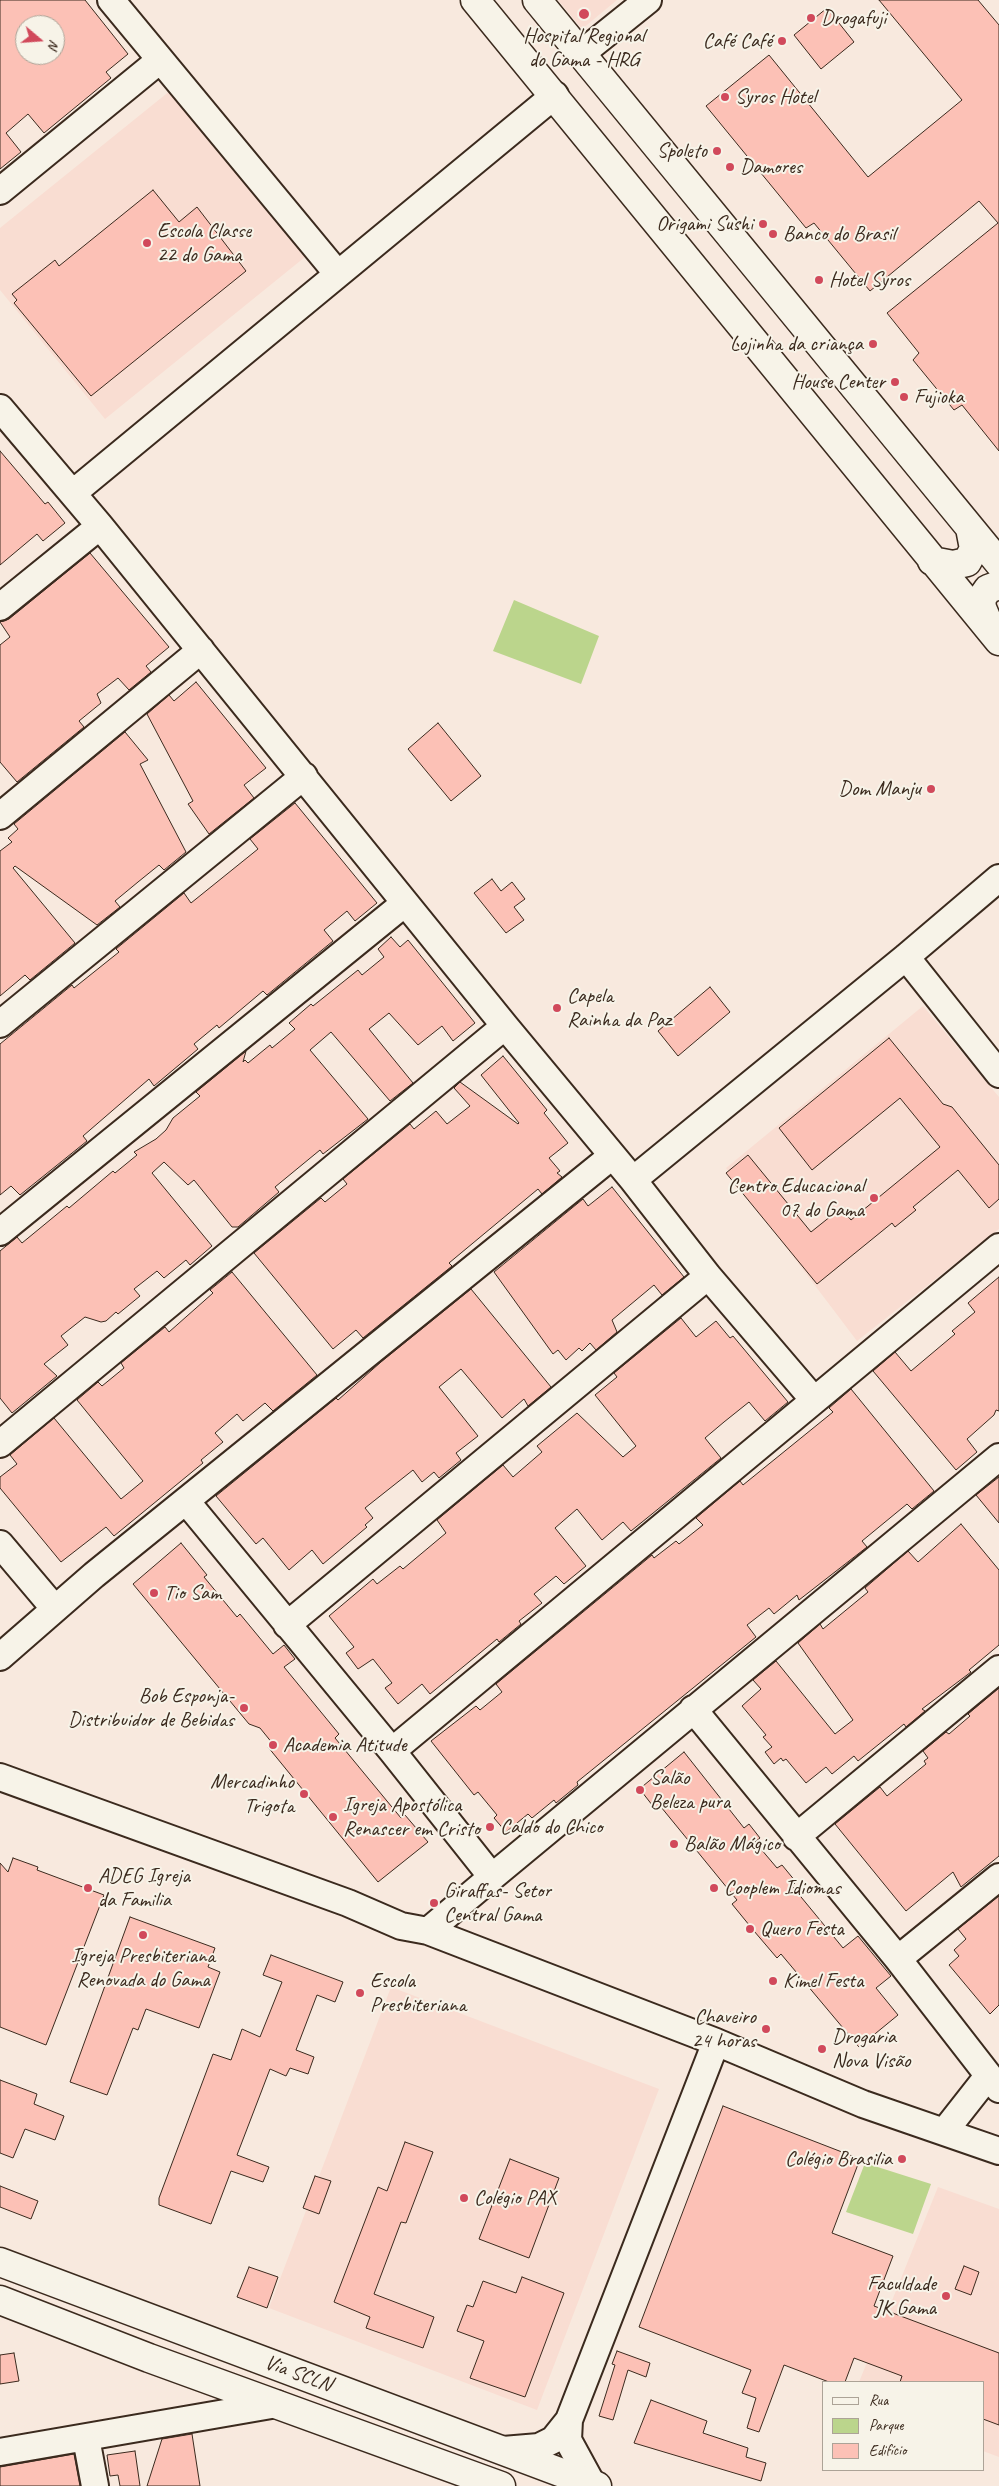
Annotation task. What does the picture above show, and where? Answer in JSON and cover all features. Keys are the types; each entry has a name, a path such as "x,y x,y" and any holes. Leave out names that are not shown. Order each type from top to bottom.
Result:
{"main road":[{"path":"475,0 555,95 997,639"},
{"path":"537,0 999,563"},
{"path":"932,561 953,565 967,562 974,549 970,528"},
{"path":"997,639 986,619 982,600 988,589 999,585"},
{"name":"Via SCLN","path":"0,2262 595,2485"},
{"name":"Via SCLN","path":"0,2300 149,2358 501,2486"},
{"path":"149,2358 149,2348 158,2322"}],"street":[{"path":"111,0 337,273"},
{"path":"582,54 648,0"},
{"path":"0,191 160,60"},
{"path":"73,493 337,273 555,95"},
{"path":"0,408 73,493 304,776 504,1026 633,1180 708,1276 814,1400"},
{"path":"0,607 100,526"},
{"path":"0,816 201,650"},
{"path":"0,1024 304,776"},
{"path":"633,1180 906,957 999,878"},
{"path":"0,1232 406,903"},
{"path":"906,957 999,1074"},
{"path":"0,1444 504,1026"},
{"path":"0,1657 186,1501 612,1156"},
{"path":"392,1751 999,1247"},
{"path":"287,1625 708,1276"},
{"path":"428,1931 999,1457"},
{"path":"186,1501 392,1751 492,1877"},
{"path":"0,1544 55,1609"},
{"path":"796,1837 999,1669"},
{"path":"693,1710 898,1960 994,2082 944,2132"},
{"path":"0,1777 348,1903 401,1926 428,1931 716,2042 863,2104 999,2150"},
{"path":"898,1960 999,1876"},
{"path":"503,2450 539,2447 553,2440 569,2420 716,2042"},
{"path":"0,2452 277,2404"},
{"path":"569,2420 568,2440 595,2485"},
{"path":"86,2438 94,2486"}],"shaded area":[{"name":"Hospital Regional do Gama - HRG","path":"558,0 617,0 582,29"},
{"name":"Escola Classe 22 do Gama","path":"171,90 305,257 105,419 0,290 0,228"},
{"name":"Centro Educacional 07 do Gama","path":"923,1006 999,1097 999,1229 857,1341 726,1168"},
{"name":"Colégio PAX","path":"391,1987 659,2089 537,2410 269,2308"},
{"name":"Faculdade JK Gama","path":"938,2187 999,2209 999,2457 984,2451 984,2381 859,2381"}],"green space":[{"path":"514,600 599,636 581,684 493,651"},
{"path":"865,2163 931,2184 913,2234 846,2212"}],"building":[{"path":"0,0 85,0 128,54 106,72 111,78 44,133 28,114 6,133 21,152 0,169"},
{"path":"879,0 978,0 999,25 999,451 962,405 954,410 913,360 919,353 887,313 998,223 979,201 870,291 814,223 806,228 706,106 769,55 868,177 962,100"},
{"path":"827,8 854,42 821,69 794,35"},
{"path":"153,190 179,222 197,207 246,271 91,396 14,303 17,300 12,294 55,260 59,266"},
{"path":"0,451 45,504 48,502 65,523 43,541 37,534 0,565"},
{"path":"90,553 169,647 146,666 151,672 129,690 118,678 97,694 101,703 79,721 84,727 17,782 0,762 0,645 10,637 0,622 9,619"},
{"path":"196,682 266,768 244,785 254,798 209,834 188,804 193,801 147,714 169,695 174,701"},
{"path":"438,723 481,776 451,801 408,749"},
{"path":"125,732 148,760 140,764 186,852 164,870 159,865 138,882 115,901 120,907 97,925 15,866 13,868 75,943 30,980 25,975 0,996 0,851 12,842 8,838 18,829 14,824"},
{"path":"295,803 377,903 355,921 347,911 324,930 333,941 267,995 263,991 219,1028 217,1025 194,1044 198,1049 154,1086 149,1079 83,1136 87,1141 20,1195 11,1186 0,1195 0,1044 72,985 74,988 119,952 116,949 184,893 191,903 258,849 250,839"},
{"path":"492,879 501,891 512,882 525,899 514,907 524,920 506,933 474,893"},
{"path":"391,937 400,947 408,940 475,1023 453,1041 442,1026 418,1045 389,1013 369,1029 413,1083 390,1101 331,1032 310,1050 368,1119 323,1154 320,1150 275,1187 279,1192 238,1227 232,1227 194,1180 188,1185 164,1162 152,1173 212,1246 190,1265 186,1260 164,1278 157,1271 134,1289 140,1296 118,1314 116,1312 106,1321 101,1322 85,1317 61,1336 68,1345 44,1364 57,1376 12,1413 0,1398 0,1251 17,1237 22,1243 67,1206 69,1208 113,1171 115,1173 137,1155 134,1152 156,1139 166,1130 173,1118 200,1096 196,1092 246,1051 243,1062 245,1060 248,1063 270,1045 272,1048 295,1029 289,1023 311,1004 313,1006 358,970 362,975 384,957 378,949"},
{"path":"710,987 730,1012 678,1056 658,1031"},
{"path":"889,1038 943,1104 952,1107 999,1165 999,1199 989,1208 958,1170 913,1207 916,1210 895,1227 892,1223 817,1284 726,1173 748,1155 811,1232 841,1208 851,1220 940,1147 900,1098 812,1170 779,1128"},
{"path":"503,1056 547,1110 544,1113 568,1143 549,1158 560,1171 557,1173 562,1177 542,1194 538,1189 449,1263 452,1266 363,1338 356,1330 333,1349 254,1253 321,1198 325,1202 347,1184 343,1179 410,1124 414,1129 436,1111 447,1124 470,1106 454,1088 460,1082 518,1124 481,1075"},
{"path":"612,1187 684,1277 662,1295 654,1285 612,1320 617,1332 596,1350 590,1343 582,1351 579,1348 566,1360 558,1350 553,1354 494,1272 583,1199 588,1206"},
{"path":"232,1272 317,1375 273,1411 265,1403 243,1421 237,1414 215,1433 223,1442 201,1460 203,1463 114,1536 106,1527 61,1562 0,1488 0,1477 17,1464 10,1455 54,1418 121,1499 143,1481 77,1400 98,1382 102,1386 124,1368 121,1363 165,1327 169,1332 213,1293 210,1290"},
{"path":"999,1277 999,1411 996,1410 994,1415 967,1439 977,1452 956,1470 873,1371 895,1352 911,1371 955,1334 952,1331 975,1312 968,1303"},
{"path":"471,1289 551,1387 528,1406 524,1399 502,1418 461,1369 439,1387 478,1436 456,1453 461,1460 439,1478 434,1472 422,1482 413,1470 365,1508 373,1518 365,1525 367,1527 323,1564 312,1550 289,1570 263,1538 256,1544 216,1496 336,1398 338,1400 381,1362"},
{"path":"681,1318 696,1337 716,1321 730,1338 733,1336 788,1402 765,1421 749,1402 724,1422 705,1438 721,1458 631,1531 623,1522 602,1540 577,1509 555,1528 586,1566 564,1584 556,1576 534,1594 542,1603 519,1621 521,1624 499,1642 497,1639 430,1694 422,1684 398,1704 385,1688 392,1683 373,1659 358,1669 346,1653 354,1647 329,1616 373,1579 377,1584 400,1566 403,1569 446,1533 437,1520 503,1465 513,1477 542,1452 537,1446 577,1413 623,1457 636,1446 595,1395 617,1377 614,1373"},
{"path":"851,1389 934,1491 912,1509 907,1504 862,1541 867,1547 799,1600 797,1595 774,1614 769,1608 747,1625 756,1637 577,1782 578,1785 556,1803 554,1800 532,1818 528,1814 506,1832 494,1818 497,1815 478,1792 474,1795 431,1741 476,1706 480,1710 502,1692 496,1684 652,1555 654,1558 676,1541 679,1544 703,1525 696,1518 740,1481 743,1485 833,1412 829,1408"},
{"path":"999,1477 999,1523 976,1495"},
{"path":"961,1524 999,1570 999,1645 969,1670 971,1672 922,1709 925,1711 906,1727 904,1724 858,1761 854,1756 832,1774 826,1767 806,1783 786,1759 783,1761 781,1758 774,1764 765,1752 772,1747 763,1737 766,1735 742,1706 761,1689 753,1680 776,1661 835,1734 853,1720 798,1643 820,1624 823,1629 868,1592 865,1588 908,1551 918,1562"},
{"path":"181,1543 207,1575 204,1577 237,1617 240,1614 273,1654 284,1645 295,1659 284,1667 339,1734 335,1738 401,1818 405,1815 428,1842 378,1882 268,1747 273,1744 260,1728 249,1724 133,1584"},
{"path":"999,1688 999,1856 961,1887 953,1872 906,1911 835,1824 880,1787 887,1796 926,1764 924,1761 928,1758 923,1751 946,1732 949,1734 970,1716 968,1714"},
{"path":"684,1752 744,1828 749,1824 760,1838 755,1842 777,1868 782,1865 796,1882 792,1886 843,1948 858,1936 891,1976 876,1988 898,2015 859,2047 781,1954 777,1958 754,1931 732,1904 737,1900 661,1807 656,1810 642,1792 645,1789 643,1786"},
{"path":"13,1858 38,1867 37,1870 104,1895 46,2045 0,2027 0,1863 8,1872"},
{"path":"999,1896 999,2005 990,2014 949,1965 959,1956 954,1950 966,1939 958,1929"},
{"path":"130,1917 215,1948 208,1967 220,1972 199,2028 146,2009 138,2030 133,2028 107,2095 70,2082"},
{"path":"271,1955 343,1982 335,2002 317,1995 296,2050 314,2057 308,2074 290,2068 286,2076 270,2069 237,2155 269,2167 263,2182 231,2171 211,2224 159,2205 159,2198 213,2054 231,2060 242,2029 260,2037 282,1982 263,1975"},
{"path":"0,2080 37,2094 34,2104 64,2116 55,2140 25,2129 13,2158 0,2153"},
{"path":"723,2106 860,2159 832,2233 893,2256 874,2306 999,2353 999,2425 984,2419 984,2381 900,2381 902,2376 854,2358 845,2381 826,2381 784,2365 759,2432 747,2428 756,2398 742,2393 751,2370 639,2327"},
{"path":"405,2142 433,2152 406,2223 401,2222 374,2294 434,2317 423,2348 366,2328 370,2317 334,2302 378,2187 387,2191"},
{"path":"510,2159 559,2178 529,2258 479,2239"},
{"path":"315,2176 331,2181 319,2214 303,2208"},
{"path":"0,2186 38,2201 31,2219 0,2207"},
{"path":"964,2266 979,2272 971,2295 955,2289"},
{"path":"249,2267 278,2277 267,2308 237,2297"},
{"path":"522,2277 564,2293 525,2397 470,2378 484,2341 457,2331 467,2305 473,2307 483,2281 516,2293"},
{"path":"617,2351 650,2363 646,2377 628,2370 613,2420 599,2416 615,2365 612,2364"},
{"path":"14,2353 19,2381 0,2384 0,2355"},
{"path":"651,2400 707,2421 703,2433 748,2448 746,2457 766,2463 761,2481 634,2443"},
{"path":"192,2434 200,2486 147,2486 162,2439"},
{"path":"135,2451 140,2486 120,2486 118,2475 110,2476 107,2455"},
{"path":"74,2454 80,2486 0,2486 0,2467"}],"place":[{"name":"Hospital Regional do Gama - HRG","path":"584,14"},
{"name":"Drogafuji","path":"811,18"},
{"name":"Café Café","path":"782,41"},
{"name":"Syros Hotel","path":"725,97"},
{"name":"Spoleto","path":"717,151"},
{"name":"Damores","path":"730,167"},
{"name":"Origami Sushi","path":"763,224"},
{"name":"Banco do Brasil","path":"773,234"},
{"name":"Escola Classe 22 do Gama","path":"147,243"},
{"name":"Hotel Syros","path":"819,280"},
{"name":"Lojinha da criança","path":"873,344"},
{"name":"House Center","path":"895,382"},
{"name":"Fujioka","path":"904,397"},
{"name":"Dom Manju","path":"931,789"},
{"name":"Capela Rainha da Paz","path":"557,1008"},
{"name":"Centro Educacional 07 do Gama","path":"874,1198"},
{"name":"Tio Sam","path":"154,1593"},
{"name":"Bob Esponja- Distribuidor de Bebidas","path":"244,1708"},
{"name":"Academia Atitude","path":"273,1745"},
{"name":"Salão Beleza pura","path":"640,1790"},
{"name":"Mercadinho Trigota","path":"304,1794"},
{"name":"Igreja Apostólica Renascer em Cristo","path":"333,1817"},
{"name":"Caldo do Chico","path":"490,1827"},
{"name":"Balão Mágico","path":"674,1844"},
{"name":"ADEG Igreja da Familia","path":"88,1888"},
{"name":"Cooplem Idiomas","path":"714,1888"},
{"name":"Giraffas- Setor Central Gama","path":"434,1903"},
{"name":"Quero Festa","path":"750,1929"},
{"name":"Igreja Presbiteriana Renovada do Gama","path":"143,1935"},
{"name":"Kimel Festa","path":"773,1981"},
{"name":"Escola Presbiteriana","path":"360,1993"},
{"name":"Chaveiro 24 horas","path":"766,2029"},
{"name":"Drogaria Nova Visão","path":"822,2049"},
{"name":"Colégio Brasilia","path":"902,2159"},
{"name":"Colégio PAX","path":"464,2198"},
{"name":"Faculdade JK Gama","path":"946,2296"}]}
